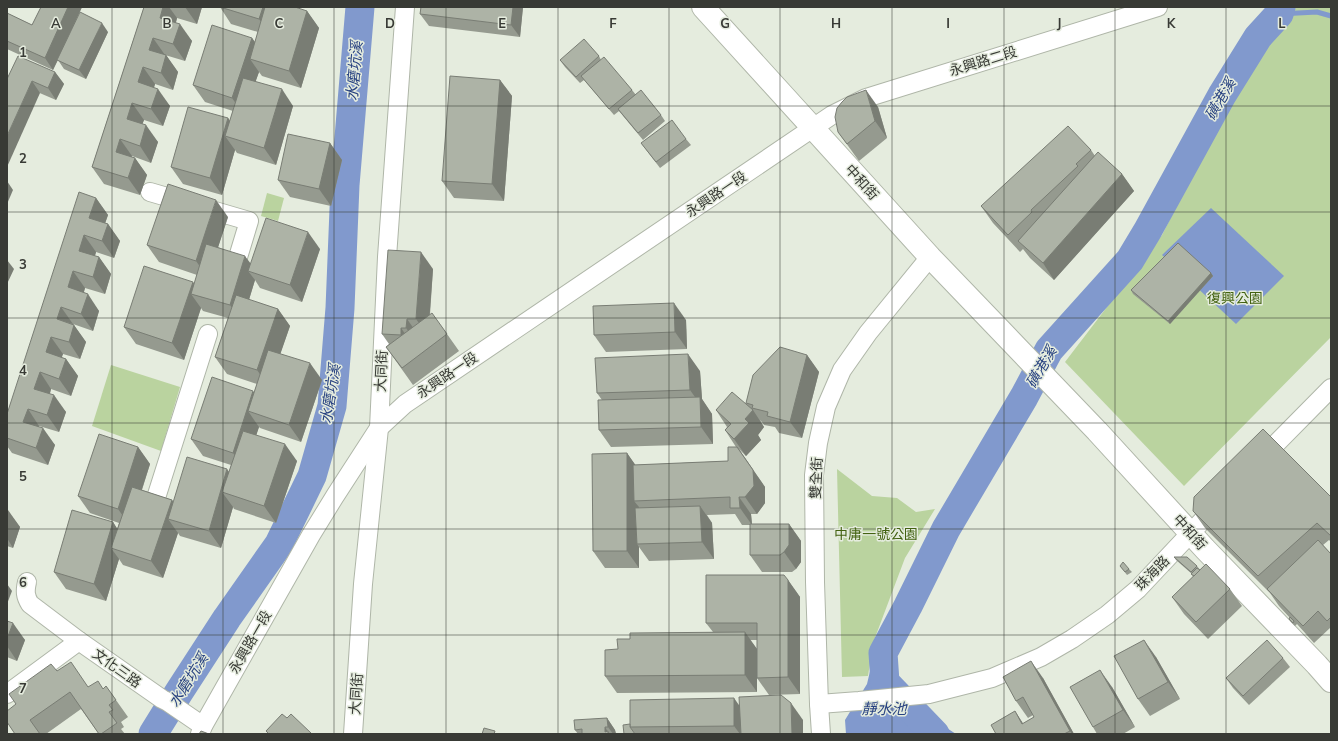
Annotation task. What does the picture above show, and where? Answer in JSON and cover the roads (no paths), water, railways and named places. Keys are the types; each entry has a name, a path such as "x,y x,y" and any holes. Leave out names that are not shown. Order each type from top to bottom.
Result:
{"street":[{"name":"大同街","path":"354,734 363,584 378,428 388,249 406,7"},
{"name":"中和街","path":"702,7 930,257 1050,381 1190,533 1331,681"},
{"name":"永興路二段","path":"813,128 832,115 866,98 1158,7"},
{"name":"永興路一段","path":"199,727 311,535 378,428 405,404 813,128"},
{"path":"150,192 248,221 236,264"},
{"name":"雙全街","path":"821,734 814,475 818,443 826,407 842,370 868,333 930,257"},
{"path":"155,501 208,334"},
{"path":"1248,473 1331,388"},
{"name":"珠海路","path":"819,704 929,694 992,678 1041,657 1072,639 1107,615 1138,589 1232,490"},
{"name":"文化三路","path":"27,582 25,597 30,604 79,642 161,698 199,727"},
{"name":"文化三路","path":"7,694 79,642"}],"water":[{"path":"1211,208 1284,276 1236,324 1162,255"},
{"name":"靜水池","path":"893,666 894,681 930,717 956,734 846,734 845,720 867,684 871,667"}],"waterway":[{"name":"水磨坑溪","path":"153,734 227,618 279,544 312,476 332,406 340,308 345,185 360,7"},
{"name":"磺港溪","path":"935,734 885,682 883,653 946,529 1024,397 1049,350 1130,260 1222,95 1258,37 1279,14 1281,7"},
{"path":"1279,14 1317,12 1331,16"}],"park label":[{"name":"復興公園","path":"1235,298"},
{"name":"中庸一號公園","path":"876,534"}]}
